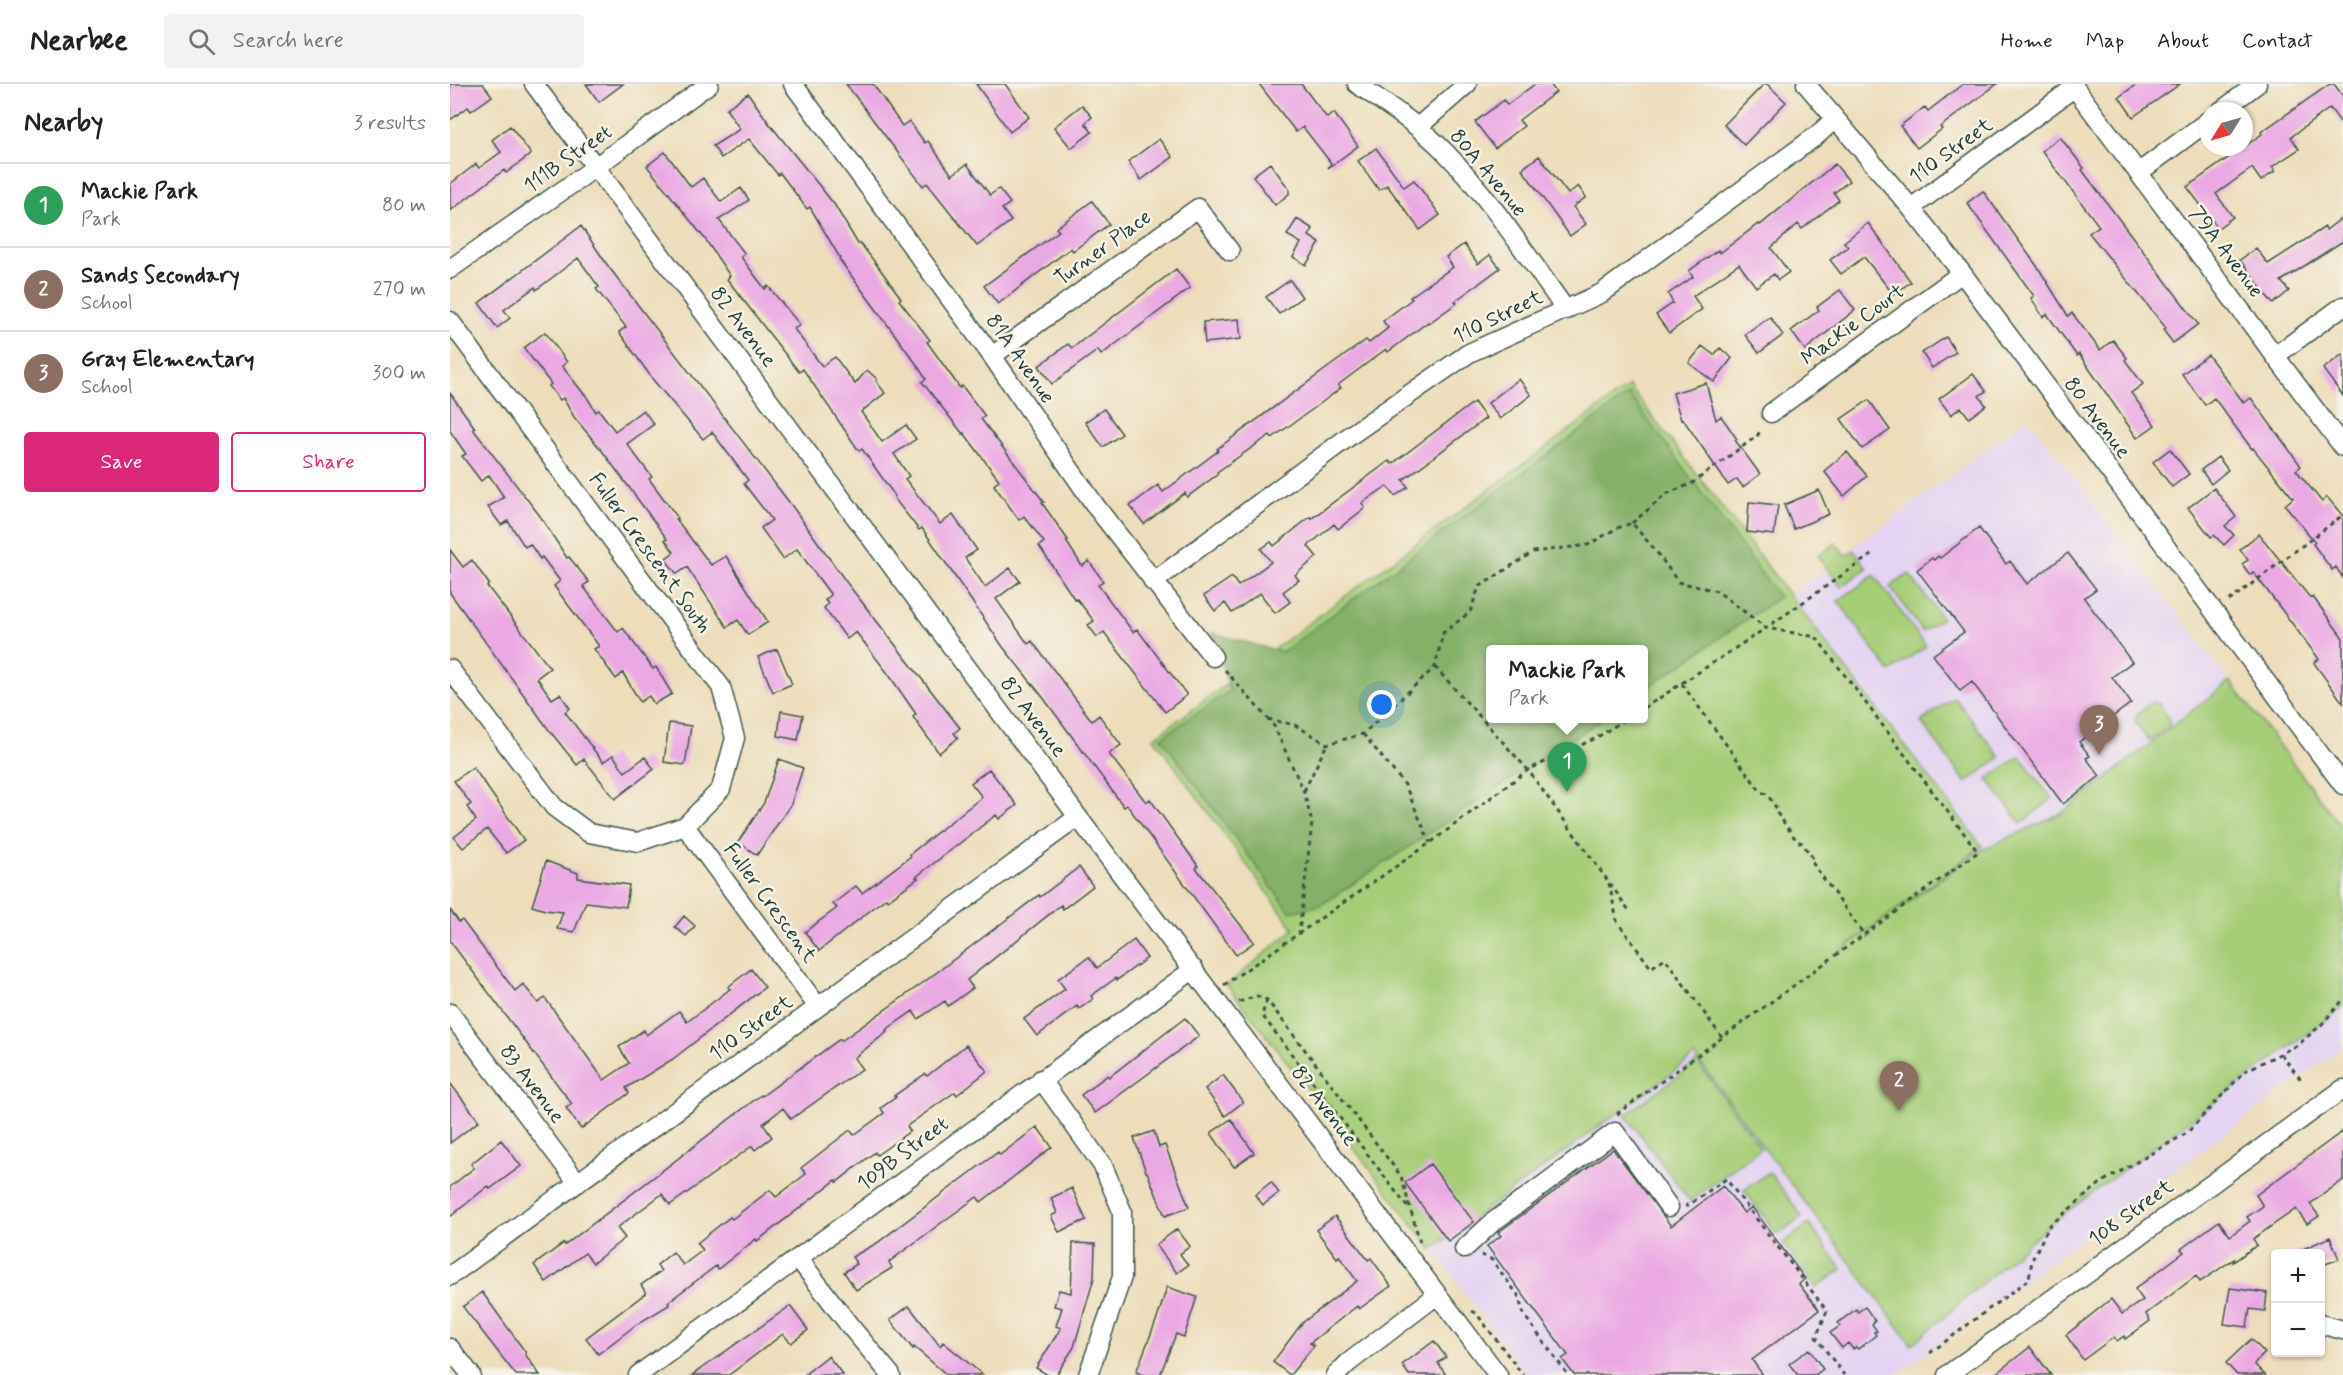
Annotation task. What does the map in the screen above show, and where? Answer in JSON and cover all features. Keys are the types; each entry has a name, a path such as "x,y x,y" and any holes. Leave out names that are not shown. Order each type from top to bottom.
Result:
{"street":[{"name":"82 Avenue","path":"534,84 1078,818 1498,1375"},
{"name":"111B Street","path":"450,269 596,168 709,84"},
{"name":"81A Avenue","path":"793,84 992,356 1097,508 1213,657"},
{"name":"80A Avenue","path":"1357,84 1418,127 1444,151 1478,190 1566,310"},
{"path":"1418,127 1467,84"},
{"name":"80 Avenue","path":"1806,84 1911,208 1962,273 2343,785"},
{"path":"2233,102 2257,84"},
{"name":"110 Street","path":"1911,208 2073,86"},
{"name":"79A Avenue","path":"2073,86 2343,447"},
{"name":"110 Street","path":"1153,582 1355,432 1469,353 1602,293 1816,136 1835,119"},
{"path":"2138,173 2199,128"},
{"name":"Turner Place","path":"992,356 1198,208 1230,251"},
{"name":"MacKie Court","path":"1771,413 1962,273"},
{"path":"2275,356 2343,306"},
{"name":"Fuller Crescent South","path":"450,321 721,687 735,738 721,789 685,826"},
{"path":"450,669 554,807 589,833 638,842 685,826"},
{"name":"110 Street","path":"450,1276 1078,818"},
{"name":"Fuller Crescent","path":"685,826 819,1007"},
{"name":"109B Street","path":"638,1375 1194,969"},
{"name":"83 Avenue","path":"450,1013 578,1183"},
{"path":"1041,1080 1102,1166 1122,1211 1122,1277 1088,1375"},
{"name":"108 Street","path":"1948,1375 2343,1089"},
{"path":"1471,1251 1493,1222 1615,1132 1675,1202"},
{"path":"798,1258 891,1375"},
{"path":"1336,1375 1348,1363 1437,1295"},
{"path":"2325,1325 2343,1330"},
{"path":"450,1348 471,1375"}],"path":[{"path":"1268,719 1295,725 1327,744 1363,734 1435,667 1443,633 1470,612 1479,586 1533,552 1588,545 1617,528 1632,523 1668,493 1691,484 1757,436 1761,430"},
{"path":"2229,601 2343,515"},
{"path":"1626,1124 1618,1113 1978,852 1816,637 1766,628 1717,591 1678,582 1632,523"},
{"path":"1648,705 1874,553"},
{"path":"1213,657 1274,726 1304,792 1312,823 1299,933"},
{"path":"1435,667 1528,770 1631,913"},
{"path":"1682,684 1761,792 1767,794 1777,809 1777,813 1797,841 1807,850 1812,857 1811,861 1865,936"},
{"path":"1224,986 1430,843 1528,770 1596,738 1619,723"},
{"path":"1363,734 1405,785 1430,843"},
{"path":"1304,792 1327,744"},
{"path":"1609,882 1617,921 1651,968 1665,958 1723,1039"},
{"path":"1237,1003 1257,996 1267,1000 1401,1176 1424,1252"},
{"path":"1267,1000 1262,1015 1412,1212"},
{"path":"1930,1353 2029,1279 2032,1260 2049,1226 2102,1182 2187,1133 2245,1071 2307,1039 2343,1000"},
{"path":"2281,1054 2302,1081"},
{"path":"1675,1202 1687,1206 1726,1179 1827,1311 1816,1338 1844,1375"},
{"path":"1471,1251 1491,1259 1518,1295 1524,1315 1568,1375"}],"shaded area":[{"path":"2028,418 2343,829 2343,1047 1896,1375 1526,1375 1432,1249 1694,1057 1723,1039 1982,847 1790,595"}],"green space":[{"path":"1629,386 1982,846 1835,955 1978,852 2062,813 2230,681 2343,829 2343,1007 2049,1225 1912,1345 1695,1056 1432,1249 1227,985 1294,929 1154,738"},
{"path":"1629,394 1779,597 1648,687 1648,645 1486,645 1486,723 1596,723 1321,905 1290,912 1161,738 1230,690 1212,633 1282,652"},
{"path":"1836,543 1846,556 1854,550 1867,568 1841,587 1818,556"},
{"path":"1909,574 1942,618 1923,632 1890,587"},
{"path":"1874,575 1926,646 1890,672 1838,601"},
{"path":"1954,697 2000,757 1966,783 1921,722"},
{"path":"2152,702 2158,703 2170,720 2169,726 2151,740 2147,739 2135,722 2138,713"},
{"path":"2020,756 2052,799 2021,823 1987,779"},
{"path":"1697,1062 1761,1148 1690,1201 1625,1115"},
{"path":"1769,1172 1802,1216 1777,1235 1744,1190"},
{"path":"1809,1224 1842,1269 1816,1288 1783,1243"}],"building":[{"path":"450,84 483,84 492,96 471,111 468,107 450,120"},
{"path":"586,84 623,84 599,102"},
{"path":"846,84 873,84 902,126 909,121 925,143 928,141 952,175 967,164 990,195 999,189 1010,203 1002,209 1011,221 977,246 927,183 923,186"},
{"path":"976,84 1005,84 1029,117 1010,132"},
{"path":"1259,84 1301,84 1327,118 1334,113 1358,146 1328,168 1331,163 1303,127 1296,132"},
{"path":"1535,84 1550,84 1556,92 1519,120 1524,126 1495,148 1475,122 1504,100 1507,105"},
{"path":"1764,84 1767,84 1786,102 1744,145 1724,125"},
{"path":"1963,84 1997,84 1940,127 1942,129 1917,148 1900,126 1925,107 1928,111"},
{"path":"2137,84 2180,84 2133,117 2119,97"},
{"path":"2330,84 2334,84 2343,96 2343,126 2330,108 2291,137 2299,149 2272,167 2275,171 2261,181 2252,168 2216,194 2233,217 2218,228 2187,187 2231,156 2253,156 2253,140 2262,134 2261,132"},
{"path":"748,93 768,122 834,204 858,244 860,243 877,265 901,298 899,300 930,340 927,342 960,388 962,386 985,416 981,419 1044,502 1042,503 1068,540 1066,541 1082,566 1089,561 1103,581 1098,585 1133,632 1137,629 1187,695 1165,712 1104,632 1097,637 1088,625 1094,621 1077,599 1075,600 1039,546 1044,542 1024,516 1019,520 994,485 999,480 922,382 926,379 839,259 810,207 807,209 780,173 778,175 749,139 721,158 713,146 740,129 726,109"},
{"path":"1082,105 1092,117 1085,123 1092,132 1071,148 1054,127"},
{"path":"510,126 531,154 506,173 504,170 450,211 450,184 476,164 479,168 501,152 492,140"},
{"path":"2060,137 2084,168 2082,170 2198,324 2173,343 2163,330 2166,328 2089,233 2099,226 2042,151"},
{"path":"1159,139 1173,157 1141,180 1128,162"},
{"path":"1376,148 1404,187 1414,180 1440,215 1420,230 1387,185 1379,190 1358,161"},
{"path":"665,152 691,187 703,178 721,202 741,188 749,200 719,220 745,254 741,257 765,289 768,286 800,325 794,329 822,366 835,357 855,384 867,370 877,379 876,381 885,393 861,412 882,442 906,425 916,439 894,454 909,476 905,479 940,524 953,515 977,550 965,558 985,587 1010,568 1020,581 996,599 1028,644 1032,641 1092,721 1099,715 1121,745 1109,754 1146,802 1150,799 1198,866 1196,868 1254,942 1236,955 1127,805 1124,807 1003,647 922,528 919,530 894,498 895,496 862,449 859,451 803,369 799,372 727,279 730,276 705,239 647,166"},
{"path":"1539,156 1568,194 1578,186 1586,197 1573,207 1586,224 1570,236 1522,169"},
{"path":"1270,163 1289,189 1289,194 1275,205 1253,176"},
{"path":"1835,164 1849,181 1834,193 1839,200 1802,229 1798,224 1771,248 1789,272 1778,280 1774,274 1756,287 1739,264 1693,296 1702,309 1669,333 1656,315 1673,303 1668,294 1693,277 1689,271 1718,250 1720,253 1758,224 1760,225"},
{"path":"1983,191 2039,269 2068,316 2072,313 2100,350 2113,340 2127,358 2125,360 2143,384 2131,393 2155,425 2137,438 2079,354 2077,356 2047,314 2043,317 2031,298 2034,296 1967,203"},
{"path":"1092,201 1109,224 1073,251 1071,248 998,304 984,286 1059,231 1056,228"},
{"path":"2343,217 2343,241 2281,281 2289,291 2273,304 2240,260 2256,248 2268,264 2325,227 2326,230"},
{"path":"1297,219 1313,229 1309,236 1320,243 1306,265 1293,257 1301,243 1287,235"},
{"path":"1868,223 1911,282 1893,294 1864,257 1841,274 1830,260 1848,247 1844,242"},
{"path":"581,226 608,266 792,506 847,583 960,728 954,733 958,738 939,753 913,717 916,714 856,632 847,639 824,608 828,604 825,600 831,595 797,549 783,559 761,528 772,520 744,484 748,480 712,432 703,439 654,381 619,332 626,327 596,289 599,287 578,258 536,290 535,287 504,310 510,318 497,328 479,303"},
{"path":"1464,244 1478,264 1490,255 1500,268 1455,301 1457,303 1388,352 1386,349 1338,385 1341,388 1313,409 1272,438 1270,435 1217,472 1218,474 1187,497 1185,493 1144,524 1130,506 1158,485 1163,492 1218,451 1217,449 1366,340 1369,343 1388,328 1383,321 1412,299 1410,297 1453,267 1446,257"},
{"path":"1176,269 1190,288 1101,355 1098,350 1052,384 1039,366 1068,344 1072,348"},
{"path":"1290,280 1302,297 1279,314 1266,297"},
{"path":"1840,290 1855,310 1805,350 1791,331 1819,310 1817,307"},
{"path":"1770,317 1783,335 1759,353 1745,335"},
{"path":"1239,319 1241,339 1205,343 1203,322"},
{"path":"545,332 567,362 562,366 585,394 596,412 599,410 615,431 643,410 654,424 627,444 652,477 649,479 678,518 676,519 711,565 726,556 768,622 748,635 738,620 727,627 687,567 677,574 665,559 674,552 665,540 667,539 603,452 574,417 563,398 560,400 549,386 551,384 524,348"},
{"path":"1946,337 1956,352 1932,368 1922,353"},
{"path":"1702,346 1714,355 1720,348 1732,358 1714,382 1689,363"},
{"path":"2343,354 2343,396 2323,369"},
{"path":"2208,355 2244,403 2251,398 2301,466 2296,470 2322,502 2327,497 2343,516 2343,578 2336,567 2332,570 2313,544 2315,542 2285,505 2293,498 2214,398 2205,405 2182,374"},
{"path":"1973,374 1986,391 1979,396 1986,405 1969,418 1961,407 1951,415 1939,399"},
{"path":"1519,379 1531,395 1500,419 1488,403"},
{"path":"1706,383 1716,420 1721,416 1760,474 1743,487 1737,479 1728,485 1683,419 1681,420 1673,393"},
{"path":"450,393 475,428 473,429 540,516 567,558 569,557 589,582 583,586 618,632 623,628 653,669 656,667 672,694 654,704 649,696 640,702 623,673 616,679 594,649 599,646 554,586 560,581 530,544 525,547 508,521 501,525 488,507 504,497 489,475 481,481 462,456 466,454 450,431"},
{"path":"1869,400 1890,430 1862,449 1841,419"},
{"path":"1474,402 1486,418 1403,480 1408,487 1395,496 1387,486 1362,503 1365,508 1338,529 1334,524 1308,546 1317,557 1295,575 1299,580 1283,592 1290,602 1275,613 1260,593 1232,613 1225,603 1215,611 1204,596 1232,577 1238,586 1271,562 1261,549 1271,542 1274,546 1310,517 1312,518 1389,461 1392,464"},
{"path":"1104,409 1122,434 1103,447 1085,422"},
{"path":"2170,449 2189,474 2172,487 2153,462"},
{"path":"1847,452 1867,476 1844,496 1824,471"},
{"path":"2218,457 2228,470 2211,484 2201,470"},
{"path":"2214,488 2236,517 2225,526 2234,535 2224,545 2214,535 2211,537 2188,508"},
{"path":"1819,490 1829,514 1794,529 1784,505"},
{"path":"1749,502 1778,505 1774,535 1747,532"},
{"path":"1979,528 2006,564 2010,561 2027,584 2068,553 2096,589 2084,598 2132,662 2112,677 2131,703 2079,742 2090,756 2086,758 2100,776 2063,804 1972,682 1960,691 1933,655 1964,632 1917,570 1932,558 1934,560 1938,556 1940,558"},
{"path":"2259,534 2311,599 2313,597 2343,638 2343,703 2314,663 2319,659 2253,572 2250,575 2242,564 2248,560 2240,549"},
{"path":"450,550 463,567 472,560 489,584 487,586 550,668 537,678 552,699 560,694 570,708 565,712 603,762 613,755 625,772 645,757 654,769 615,799 584,759 577,765 450,593"},
{"path":"777,649 792,684 773,692 758,657"},
{"path":"781,711 803,715 798,740 778,736"},
{"path":"669,723 691,726 685,765 664,762"},
{"path":"779,759 803,768 791,804 757,855 738,842 764,803"},
{"path":"473,767 524,840 506,853 487,829 463,848 454,837 476,820 467,807 471,804 454,781"},
{"path":"989,769 1017,805 999,819 996,815 916,877 918,878 888,900 886,898 819,951 805,932 837,908 833,904 856,886 862,893 982,797 971,783"},
{"path":"546,861 578,873 578,878 629,885 626,907 586,902 574,932 557,929 563,912 532,906"},
{"path":"1079,867 1093,886 1063,909 1061,905 967,980 973,988 948,1006 945,1001 918,1019 913,1011 886,1030 887,1032 854,1058 862,1069 791,1119 783,1108 763,1124 772,1137 755,1150 752,1146 670,1205 662,1194 617,1228 625,1238 593,1263 585,1253 546,1282 534,1265 564,1243 565,1245 761,1095 924,982"},
{"path":"450,910 459,922 462,920 515,991 523,984 538,1003 545,998 604,1080 629,1063 619,1047 644,1030 646,1035 679,1011 687,1022 730,989 728,987 751,969 765,987 673,1059 626,1088 629,1093 581,1129 566,1108 572,1104 450,941"},
{"path":"684,916 695,926 686,936 675,927"},
{"path":"1134,940 1147,958 1091,996 1093,999 1079,1009 1077,1006 1037,1036 1024,1019 1065,989 1058,979 1089,957 1097,968"},
{"path":"1185,1018 1199,1036 1095,1113 1081,1095 1108,1075 1109,1077"},
{"path":"966,1045 987,1071 957,1095 955,1092 907,1126 910,1131 877,1155 875,1152 757,1241 756,1239 718,1269 716,1266 668,1302 669,1305 637,1324 598,1354 586,1338 646,1293 641,1285 661,1271 657,1265 673,1252 683,1265 703,1250 697,1243 730,1217 732,1219 770,1190 776,1197 806,1174 801,1168 850,1130 854,1135 884,1113 881,1108 896,1097 894,1096 925,1074 927,1076"},
{"path":"1223,1075 1243,1102 1225,1116 1205,1089"},
{"path":"450,1083 479,1121 450,1143"},
{"path":"1231,1119 1254,1153 1234,1167 1211,1133"},
{"path":"1037,1127 1052,1147 981,1202 977,1197 937,1226 889,1262 892,1268 856,1290 844,1272 857,1264 852,1257 877,1243 998,1152 1000,1155"},
{"path":"1154,1131 1159,1147 1165,1145 1189,1207 1165,1216 1134,1138"},
{"path":"2343,1131 2343,1180 2310,1204 2319,1216 2307,1224 2296,1209 2253,1239 2257,1245 2233,1262 2234,1259 2200,1282 2196,1276 2146,1314 2150,1321 2125,1339 2124,1336 2117,1341 2114,1337 2083,1360 2066,1335 2111,1299 2122,1314 2143,1300 2135,1289 2184,1252 2181,1249 2219,1221 2230,1236 2250,1221 2247,1217 2263,1206 2256,1195"},
{"path":"501,1140 521,1166 490,1189 488,1186 450,1217 450,1187 474,1168 471,1164"},
{"path":"1613,1149 1671,1226 1723,1186 1744,1213 1752,1207 1805,1279 1799,1284 1819,1310 1752,1360 1763,1375 1574,1375 1562,1359 1568,1355 1487,1246 1501,1236 1498,1233 1500,1231"},
{"path":"1430,1164 1474,1222 1448,1241 1405,1183"},
{"path":"1271,1182 1279,1193 1263,1205 1255,1195"},
{"path":"1072,1188 1086,1220 1059,1232 1051,1216 1057,1213 1051,1198"},
{"path":"1335,1216 1368,1260 1371,1258 1391,1286 1359,1309 1357,1306 1310,1343 1314,1346 1290,1375 1273,1362 1302,1323 1357,1281 1316,1230"},
{"path":"1177,1229 1190,1246 1180,1254 1188,1265 1177,1273 1156,1245"},
{"path":"2330,1237 2339,1259 2325,1264 2325,1249 2303,1249"},
{"path":"1073,1243 1095,1244 1094,1278 1074,1347 1056,1375 1048,1375 1036,1368 1061,1328 1056,1326 1062,1308 1054,1306 1059,1290 1071,1293"},
{"path":"1167,1287 1197,1297 1184,1337 1176,1334 1160,1375 1143,1375 1136,1372"},
{"path":"2230,1288 2267,1293 2265,1311 2250,1309 2247,1327 2224,1324"},
{"path":"482,1292 540,1375 516,1375 463,1307"},
{"path":"790,1306 808,1330 791,1343 783,1334 729,1375 692,1375"},
{"path":"909,1306 940,1346 943,1342 983,1375 947,1375 914,1347 913,1349 890,1320"},
{"path":"1865,1307 1875,1321 1872,1324 1877,1331 1874,1332 1876,1335 1858,1349 1856,1347 1853,1349 1848,1343 1842,1348 1830,1333 1840,1326 1838,1323 1856,1309 1858,1312"},
{"path":"2251,1339 2265,1353 2254,1364 2265,1375 2237,1375 2226,1363"},
{"path":"1434,1341 1446,1357 1438,1363 1446,1375 1409,1375 1402,1365"},
{"path":"2030,1347 2051,1375 1994,1375"},
{"path":"1809,1349 1823,1369 1815,1375 1798,1375 1789,1364"},
{"path":"828,1356 843,1375 804,1375"}],"place":[{"name":"Gray Elementary","path":"2099,755"},
{"name":"Mackie Park","path":"1567,792"},
{"name":"Sands Secondary","path":"1899,1111"}]}
